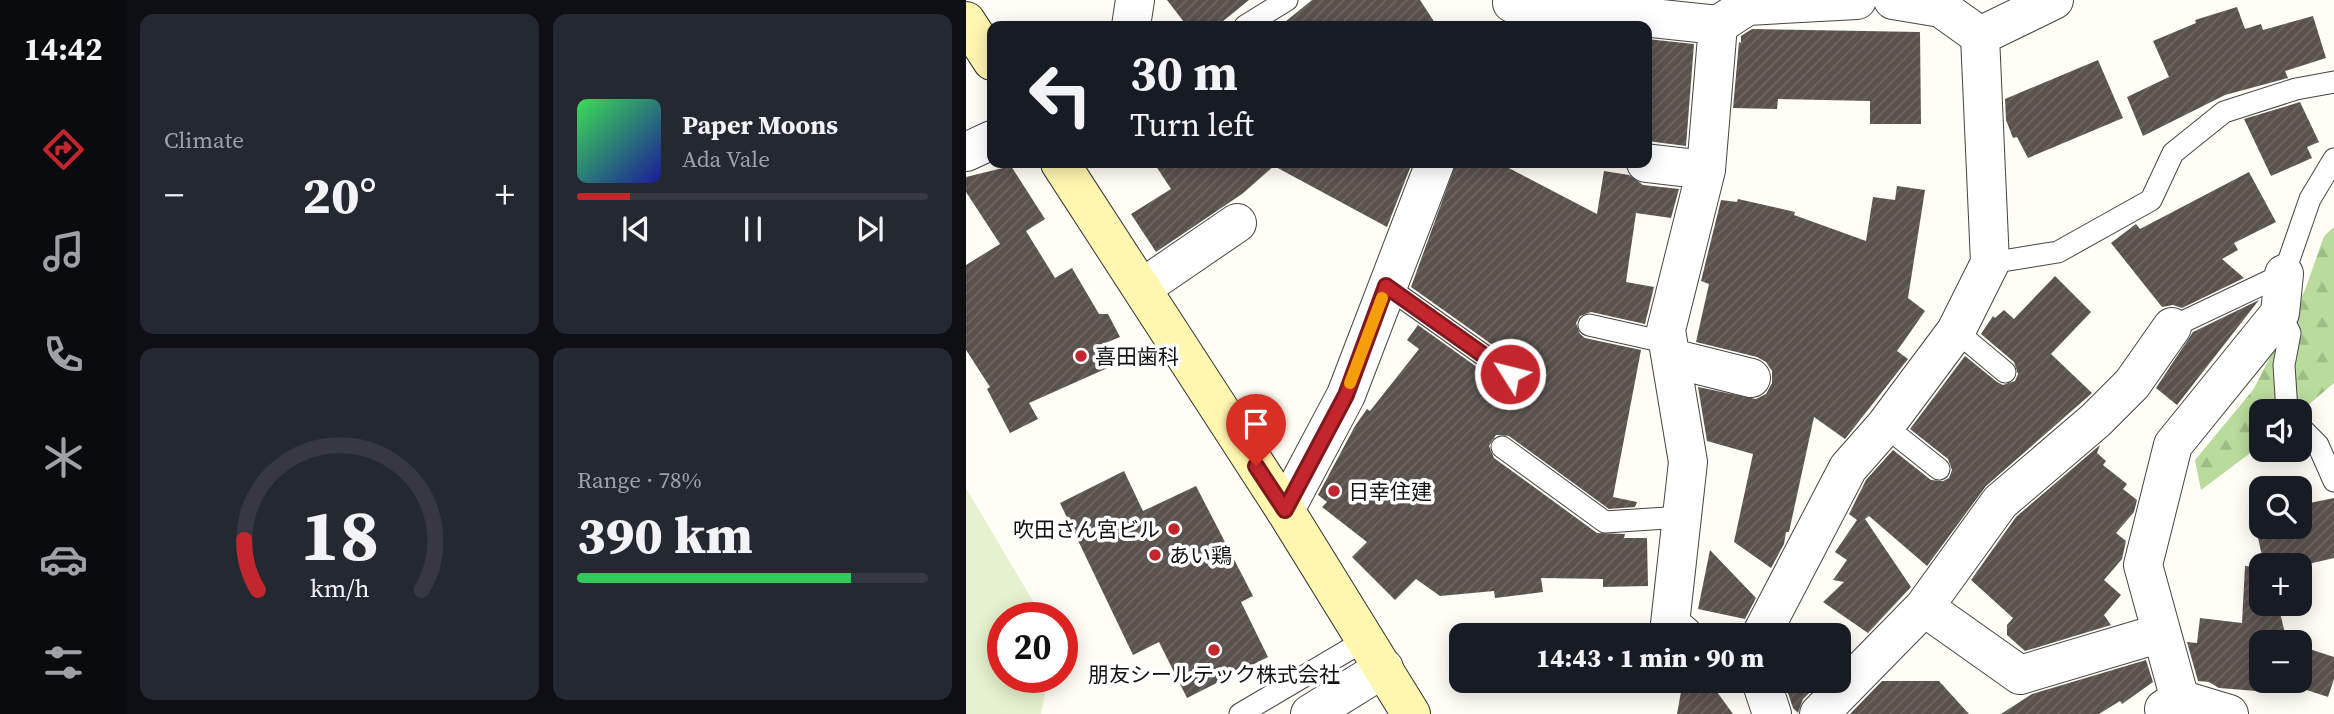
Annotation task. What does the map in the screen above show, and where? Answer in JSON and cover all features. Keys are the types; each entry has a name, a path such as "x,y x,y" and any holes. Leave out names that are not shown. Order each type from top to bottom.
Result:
{"street":[{"path":"1132,21 1135,0"},
{"path":"1509,10 1718,25 1747,6 1857,0"},
{"path":"1893,0 1941,8 1980,36"},
{"path":"1980,36 2054,0"},
{"path":"966,21 987,53"},
{"path":"1670,623 1688,462 1666,330 1706,170 1718,25"},
{"path":"1768,623 1848,468 1885,426 1956,331 1990,263 1980,36"},
{"path":"966,152 987,142"},
{"path":"1652,164 1706,170"},
{"path":"1067,168 1376,654 1411,714"},
{"path":"1285,510 1346,395 1433,168"},
{"path":"1142,288 1237,223"},
{"path":"2229,714 2173,709 2161,633 2143,565 2173,445 2280,313 2284,274"},
{"path":"1819,714 1924,607 2000,502 2096,419 2132,384 2172,327"},
{"path":"1670,351 1751,378"},
{"path":"1924,607 2020,676 2161,633"},
{"path":"1310,714 1376,654"},
{"path":"1765,693 1772,714"}],"lane":[{"path":"1253,21 1287,0"},
{"path":"1990,263 2058,252 2151,200 2174,153 2224,112 2297,89 2334,82"},
{"path":"2172,327 2284,274 2310,199 2334,159"},
{"path":"1386,286 1510,374"},
{"path":"2280,313 2290,333 2284,365 2286,399"},
{"path":"1589,325 1670,351"},
{"path":"1956,331 2005,372"},
{"path":"1885,426 1938,469"},
{"path":"2312,439 2318,445 2334,481"},
{"path":"1502,447 1605,522 1682,517"},
{"path":"1240,714 1376,654"}],"green space":[{"path":"2334,227 2334,383 2312,402 2312,399 2249,399 2249,454 2201,490 2195,460 2253,390 2305,290 2324,236"},
{"path":"966,488 1034,602 987,602 987,693 1045,693 1041,714 966,714"}],"building":[{"path":"1167,0 1249,0 1223,21 1183,21"},
{"path":"1312,0 1420,0 1434,21 1286,21"},
{"path":"2237,7 2245,29 2261,24 2263,30 2313,16 2326,58 2285,71 2288,78 2225,95 2143,136 2127,97 2169,77 2153,41 2196,23 2195,20"},
{"path":"1752,29 1920,32 1921,124 1870,124 1870,101 1778,99 1777,109 1733,108 1739,42 1741,43 1741,36"},
{"path":"1652,40 1694,44 1686,146 1652,142"},
{"path":"2098,60 2123,118 2028,158 2017,137 2013,138 2006,120 2005,99"},
{"path":"2300,102 2319,142 2307,147 2312,158 2271,176 2244,119"},
{"path":"1012,168 1045,219 1026,231 1055,278 1072,268 1099,314 1108,314 1120,337 1103,344 1112,366 1029,403 1038,419 1010,433 987,389 990,387 966,350 966,265 1000,244 966,192 966,177"},
{"path":"1157,168 1272,168 1242,194 1156,252 1131,214 1171,189"},
{"path":"1278,168 1410,168 1387,227"},
{"path":"1454,168 1509,168 1597,214 1604,171 1629,175 1643,185 1679,189 1671,218 1636,213 1626,282 1654,287 1645,324 1591,312 1580,316 1576,323 1580,334 1585,338 1641,350 1613,497 1637,502 1635,507 1609,509 1509,436 1496,435 1489,446 1494,458 1597,533 1625,534 1624,538 1647,538 1648,586 1603,587 1603,579 1541,578 1543,592 1495,598 1494,591 1440,596 1416,579 1395,600 1352,557 1367,542 1322,507 1327,502 1318,495 1355,426 1419,349 1407,340 1418,325 1502,385 1515,386 1521,381 1522,369 1518,363 1411,287"},
{"path":"2249,172 2276,222 2234,243 2238,250 2222,259 2244,278 2182,308 2173,305 2162,307 2111,243 2136,224 2140,229"},
{"path":"1897,186 1925,190 1908,298 1925,311 1897,351 1908,359 1845,439 1814,417 1789,532 1786,532 1784,544 1771,568 1734,542 1753,454 1707,441 1698,387 1756,399 1766,394 1772,383 1772,371 1766,362 1757,357 1696,342 1709,284 1701,281 1721,200 1737,202 1738,199 1795,212 1794,215 1866,241 1873,197 1895,200"},
{"path":"2055,276 2091,312 2051,354 2092,393 1986,486 1927,566 1869,516 1865,519 1911,587 1868,633 1823,602 1844,582 1833,580 1847,560 1835,552 1857,520 1849,514 1866,480 1893,450 1931,480 1943,481 1949,478 1952,470 1948,459 1910,429 1965,356 2003,385 2015,381 2018,374 2014,362 1981,334 1993,316 1995,318 2004,310 2014,319"},
{"path":"2259,300 2177,405 2156,388 2193,332"},
{"path":"2100,445 2097,453 2106,461 2103,465 2127,484 2123,489 2137,500 2134,512 2116,533 2126,541 2122,559 2104,580 2121,595 2104,615 2111,625 2025,651 2007,635 2007,625 2013,618 1971,580 2016,517"},
{"path":"1124,471 1143,511 1196,486 1253,596 1241,602 1268,657 1187,698 1159,642 1133,655 1060,503"},
{"path":"2334,498 2334,558 2312,563 2312,553 2261,553 2258,539 2312,539 2312,503"},
{"path":"1710,550 1756,598 1745,619 1698,609"},
{"path":"2245,566 2249,566 2249,616 2281,616 2284,630 2249,630 2249,690 2219,688 2209,682 2198,681 2187,642 2197,643 2200,618 2242,623"},
{"path":"2312,650 2334,657 2334,679 2328,697 2312,692"},
{"path":"2146,660 2153,682 2122,704 2120,701 2099,714 2001,714 2032,694"},
{"path":"1882,681 1939,681 1969,714 1850,714"},
{"path":"1681,693 1718,693 1733,714 1677,714"},
{"path":"1788,693 1809,693 1803,699 1798,713 1793,708"}],"slow traffic":[{"path":"1350,383 1382,298"}],"place":[{"name":"喜田歯科","path":"1081,356"},
{"name":"日幸住建","path":"1334,491"},
{"name":"吹田さん宮ビル","path":"1174,529"},
{"name":"あい鶏","path":"1155,555"},
{"name":"朋友シールテック株式会社","path":"1214,650"}],"route":[{"path":"1256,466 1285,510 1346,395 1386,286 1510,374"}]}
